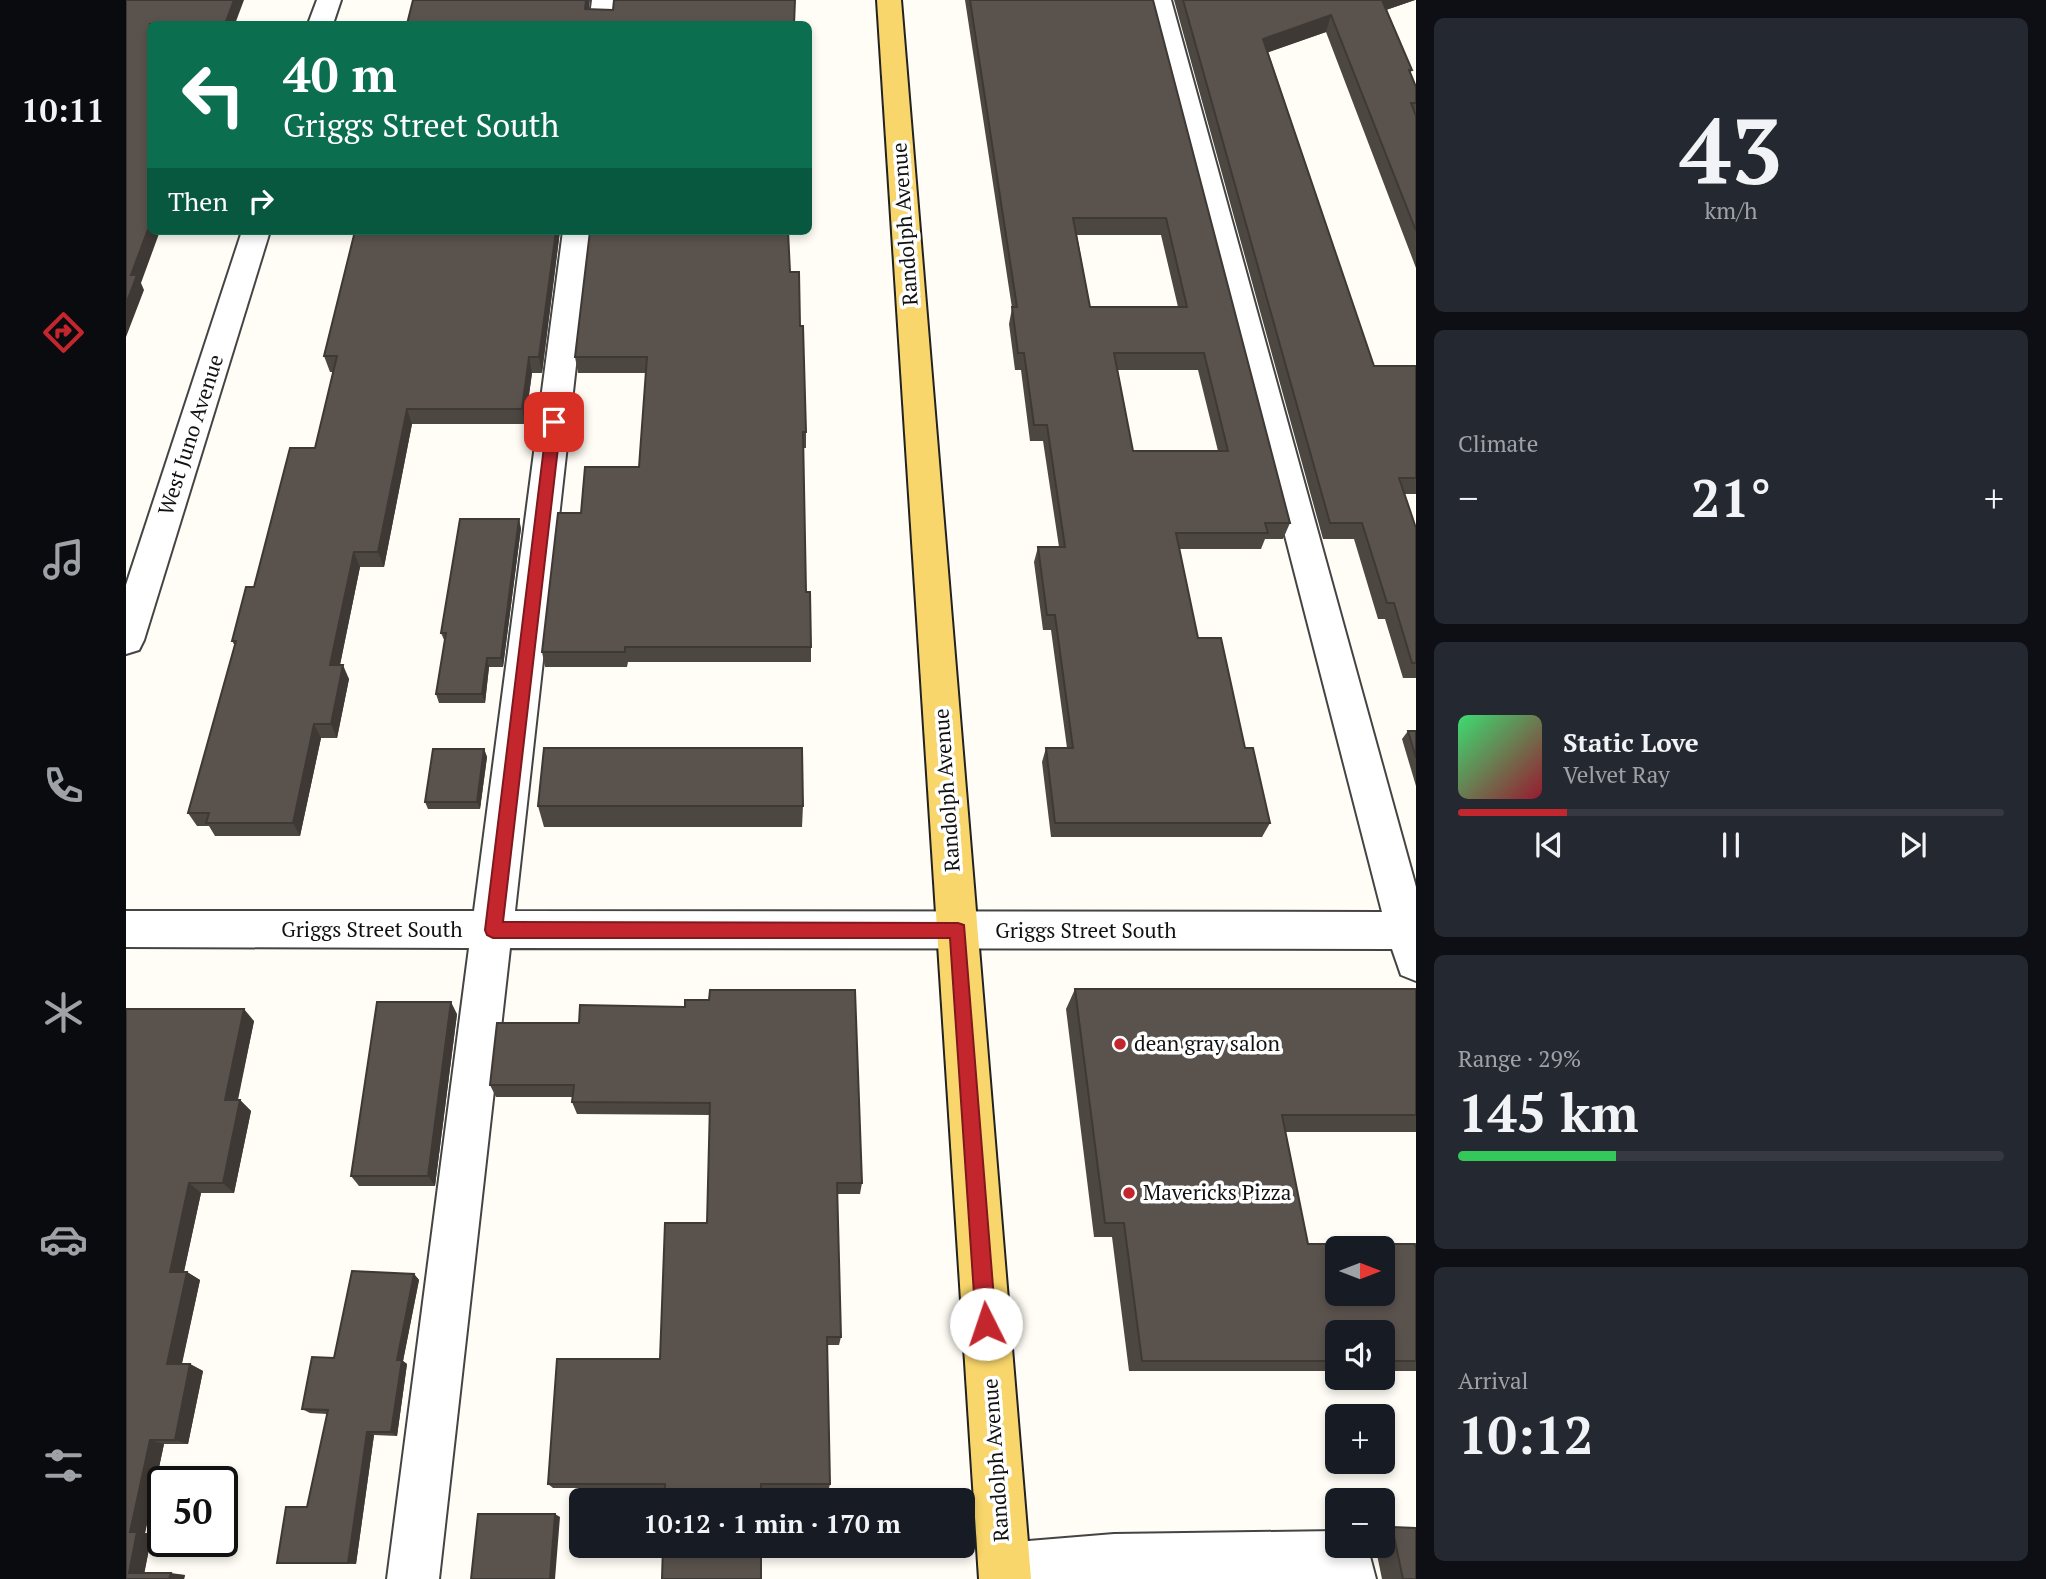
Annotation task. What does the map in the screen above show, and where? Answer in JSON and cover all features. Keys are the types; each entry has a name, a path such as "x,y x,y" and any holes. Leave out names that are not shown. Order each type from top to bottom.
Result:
{"main road":[{"name":"Randolph Avenue","path":"889,0 1005,1574"}],"street":[{"path":"322,21 329,0"},
{"path":"601,21 604,0"},
{"path":"1159,0 1413,941"},
{"name":"West Juno Avenue","path":"126,639 255,235"},
{"path":"413,1579 577,235"},
{"name":"Griggs Street South","path":"126,929 958,931 1413,941"},
{"path":"1005,1574 1142,1570 1346,1557 1350,1579"}],"building":[{"path":"126,0 234,0 226,21 147,21 147,232 131,275 137,275 126,304"},
{"path":"413,0 586,0 585,9 613,10 614,0 795,0 794,21 408,21"},
{"path":"970,0 1153,0 1290,523 1265,523 1268,533 1176,533 1198,638 1221,638 1245,748 1253,748 1270,823 1055,823 1046,748 1073,748 1055,615 1047,615 1038,547 1065,547 1047,425 1034,425 1024,353 1018,353 1012,307 1017,307","holes":["1073,218 1166,218 1187,307 1090,307","1114,353 1204,353 1228,451 1133,451"]},
{"path":"1183,0 1382,0 1412,70 1409,70 1416,87 1416,103 1411,103 1416,116 1416,231 1331,15 1263,39 1374,366 1416,366 1416,478 1399,478 1416,528 1416,663 1412,663 1394,603 1387,603 1362,523 1330,523"},
{"path":"354,235 555,235 539,357 529,357 522,409 407,409 378,552 354,552 330,665 343,665 331,724 314,724 293,823 206,823 209,813 188,813 236,641 232,641 246,587 254,587 290,448 315,448 337,356 324,356"},
{"path":"590,235 788,235 790,272 799,272 800,326 803,326 806,592 810,592 811,647 625,647 625,652 542,652 558,513 581,513 585,467 639,467 647,357 575,357"},
{"path":"460,519 519,519 501,658 487,658 482,694 436,694 446,633 441,633"},
{"path":"1408,731 1416,731 1416,758"},
{"path":"544,748 802,748 803,806 538,806"},
{"path":"433,749 484,749 477,802 425,802"},
{"path":"1075,989 1416,989 1416,1115 1282,1115 1308,1244 1325,1244 1325,1306 1395,1306 1395,1244 1415,1244 1416,1361 1395,1361 1395,1320 1325,1320 1325,1361 1142,1361 1124,1223 1105,1223"},
{"path":"710,990 855,990 862,1183 837,1183 841,1337 827,1337 830,1484 761,1484 761,1488 665,1488 665,1484 548,1484 557,1359 660,1359 665,1223 707,1223 710,1103 572,1102 574,1085 490,1085 497,1023 579,1023 580,1005 685,1007 685,1000 709,1000"},
{"path":"377,1002 451,1002 428,1176 351,1176"},
{"path":"126,1009 244,1009 225,1100 240,1100 223,1183 189,1183 170,1272 187,1272 167,1364 190,1364 175,1440 150,1440 130,1532 137,1532 129,1573 171,1573 169,1579 126,1579"},
{"path":"352,1271 414,1274 397,1360 402,1360 391,1432 367,1432 348,1563 277,1563 286,1507 307,1507 328,1410 302,1409 312,1357 334,1358"},
{"path":"478,1514 555,1514 550,1579 471,1579"},
{"path":"1395,1527 1416,1528 1416,1579 1403,1579 1395,1541"},
{"path":"663,1558 761,1558 761,1579 662,1579"}],"place":[{"name":"dean gray salon","path":"1120,1044"},
{"name":"Mavericks Pizza","path":"1129,1193"}],"route":[{"path":"554,422 493,930 958,931 986,1324"}]}
